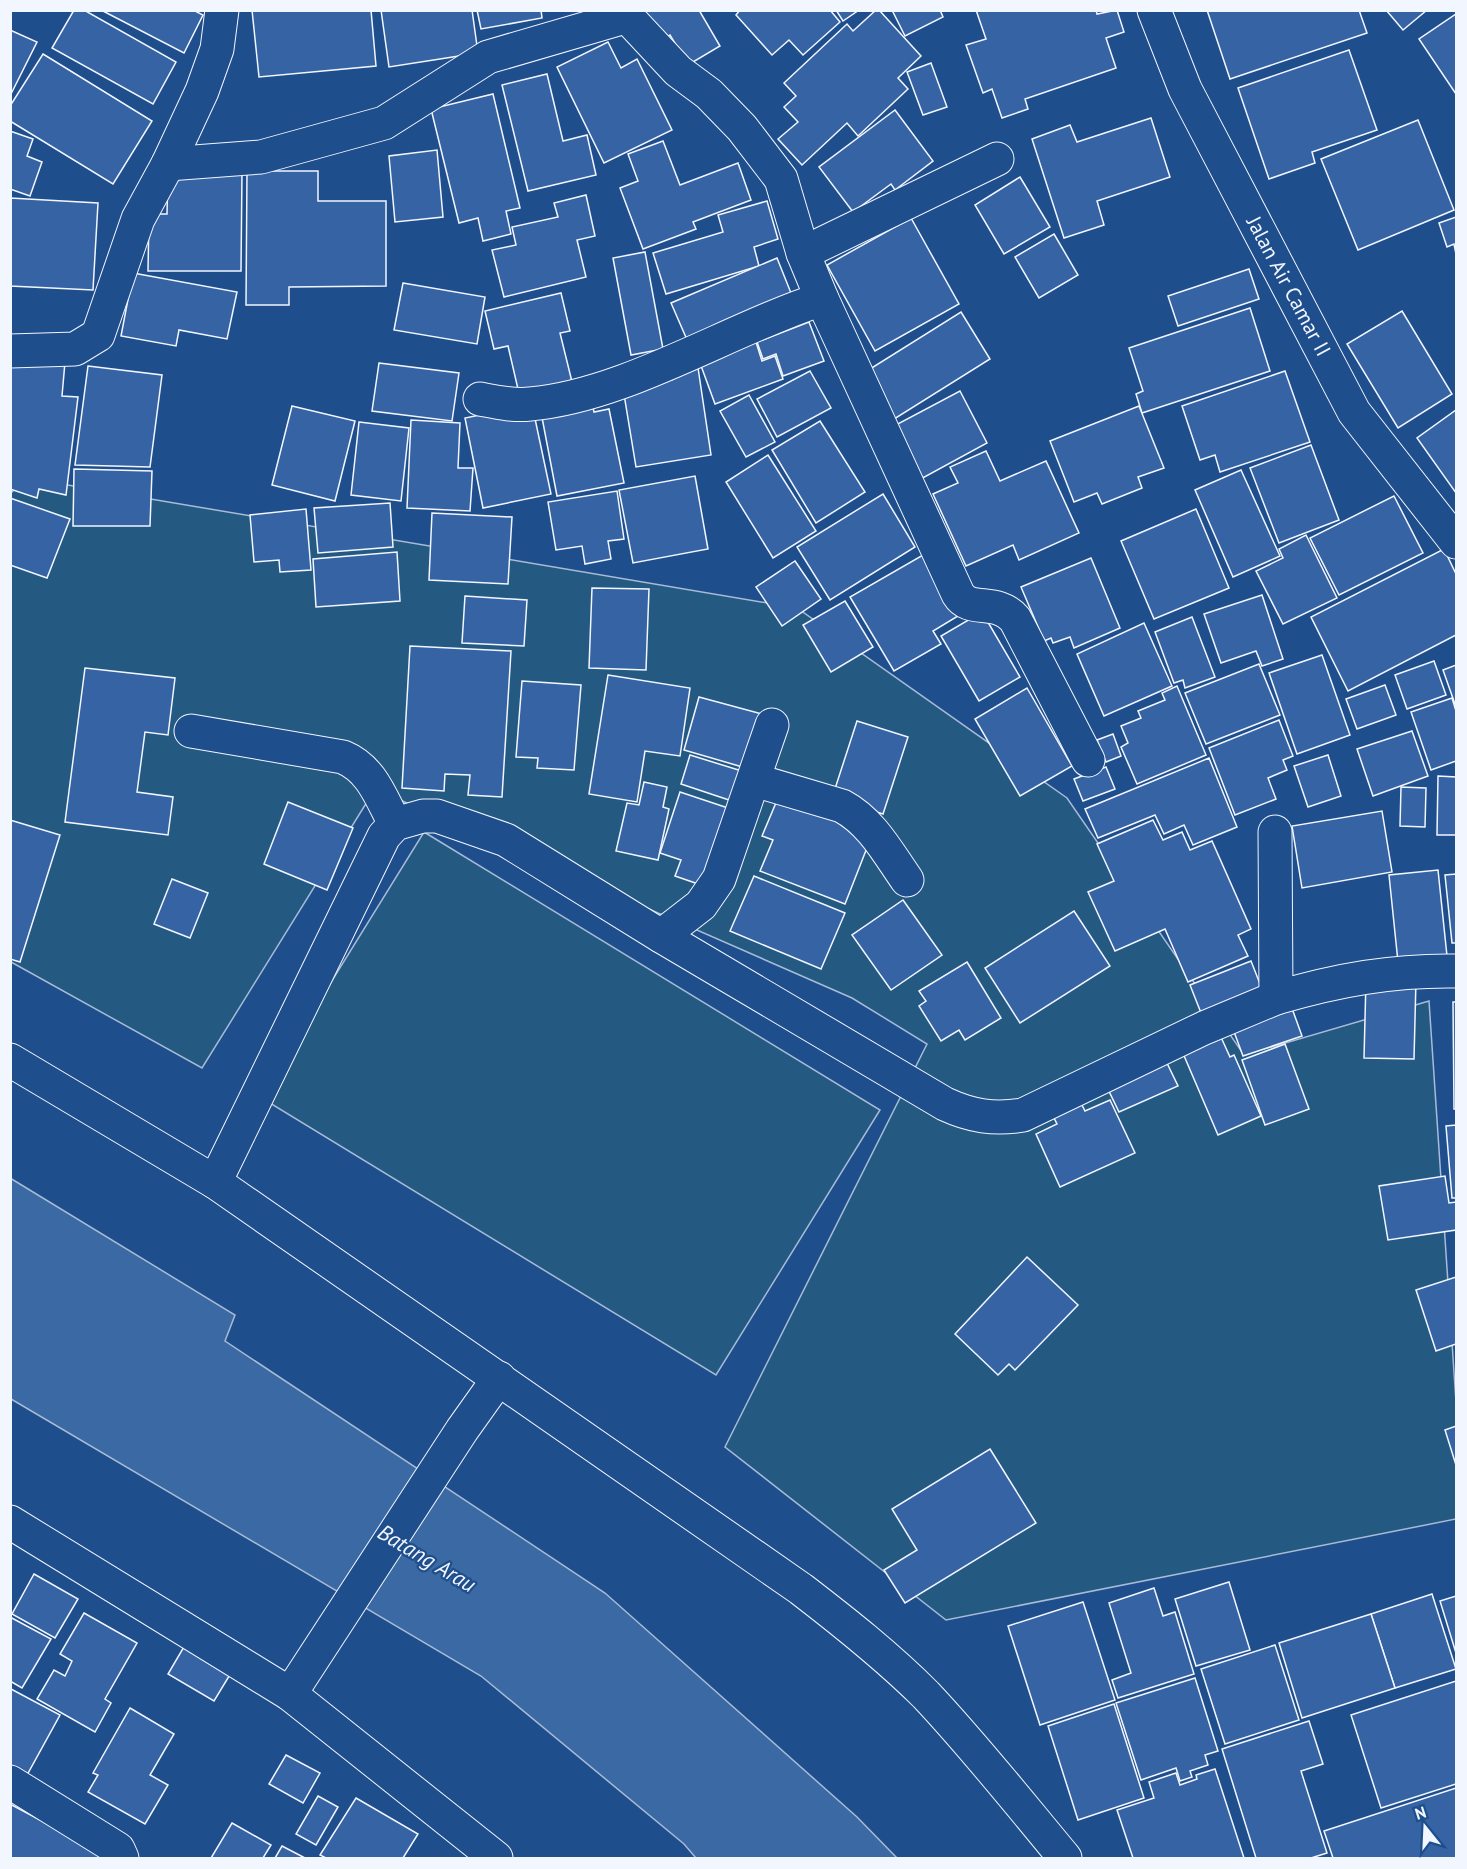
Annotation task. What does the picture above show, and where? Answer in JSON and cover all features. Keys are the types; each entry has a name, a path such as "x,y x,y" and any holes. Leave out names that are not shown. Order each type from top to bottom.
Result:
{"street":[{"path":"10,351 75,349 98,335 138,219 168,164 202,91 217,49 222,10"},
{"name":"Jalan Air Camar II","path":"1154,10 1185,89 1354,411 1456,542"},
{"path":"168,164 261,157 384,123 488,57 623,14 678,71 717,102 742,128 781,179 803,253 822,299 958,594 969,604 1001,608 1016,619 1088,759"},
{"path":"803,253 997,159"},
{"path":"480,399 531,404 584,393 632,377 782,312 822,299"},
{"path":"661,936 701,905 719,879 772,724"},
{"path":"191,731 343,757 354,762 370,777 395,824"},
{"path":"754,780 842,806 854,813 876,834 907,880"},
{"path":"215,1182 384,836 395,824 409,818 437,816 492,833 945,1104 982,1117 1004,1118 1023,1115 1204,1028 1276,998 1319,985 1383,972 1456,971"},
{"path":"1275,832 1276,998"},
{"path":"10,1060 215,1182 499,1378 850,1626 892,1663 959,1731 1065,1858"},
{"path":"290,1694 462,1430 499,1378"},
{"path":"10,1522 290,1694 496,1858"},
{"path":"10,1782 118,1849 122,1858"}],"shaded area":[{"path":"26,478 797,608 1067,798 1244,1055 1429,1001 1456,1402 1456,1519 946,1620 725,1447 927,1044 852,998 375,789 202,1068 11,962 10,494"},
{"path":"424,832 880,1110 716,1375 260,1097"}],"water":[{"name":"Batang Arau","path":"10,1178 235,1315 225,1341 605,1593 857,1817 897,1858 696,1858 684,1844 481,1676 11,1399"}],"building":[{"path":"74,10 84,10 176,62 153,104 52,48"},
{"path":"101,10 193,10 203,15 184,53"},
{"path":"252,10 371,10 376,66 259,77"},
{"path":"381,10 472,10 478,53 389,67"},
{"path":"477,10 541,10 542,18 481,29"},
{"path":"635,10 699,10 720,46 688,65 670,35 654,44"},
{"path":"740,10 830,10 840,22 803,55 789,40 772,55 736,15"},
{"path":"836,10 859,10 843,21"},
{"path":"876,10 879,10 921,56 898,78 908,89 858,136 847,123 802,165 778,139 798,122 784,107 796,96 784,83 847,24 853,31"},
{"path":"892,10 940,10 943,17 905,36"},
{"path":"976,10 1096,10 1097,14 1117,10 1124,32 1106,38 1116,68 1025,99 1028,109 1002,118 992,89 983,93 966,45 986,39"},
{"path":"1207,10 1359,10 1367,33 1230,79"},
{"path":"1386,10 1427,10 1403,30"},
{"path":"1456,14 1456,94 1419,39"},
{"path":"10,30 37,42 10,96"},
{"path":"608,42 621,68 637,59 672,130 604,163 557,67"},
{"path":"1349,50 1377,130 1312,152 1315,163 1269,179 1238,88"},
{"path":"43,54 152,121 113,184 10,121 10,106"},
{"path":"931,63 947,107 923,115 907,72"},
{"path":"547,74 563,141 587,135 596,175 528,191 502,85"},
{"path":"493,94 520,208 506,211 511,234 483,241 478,218 459,223 431,109"},
{"path":"895,110 933,161 895,190 891,184 853,212 819,167"},
{"path":"1151,118 1170,177 1097,201 1104,225 1064,238 1032,139 1070,125 1077,142"},
{"path":"1418,120 1454,210 1358,250 1321,159"},
{"path":"10,131 33,139 27,156 42,162 30,196 10,189"},
{"path":"663,141 680,185 738,163 751,200 693,222 696,229 643,249 620,188 638,181 628,154"},
{"path":"437,150 443,217 395,222 389,156"},
{"path":"168,171 242,171 241,271 148,271 149,214 167,214"},
{"path":"247,171 318,171 318,201 386,201 386,286 289,287 289,305 246,305"},
{"path":"1020,177 1050,227 1004,254 975,205"},
{"path":"586,195 595,236 577,240 586,277 504,297 492,250 516,245 512,227 558,217 554,203"},
{"path":"10,198 98,203 93,290 10,286"},
{"path":"767,201 778,239 754,247 759,266 666,294 653,253 723,232 718,215"},
{"path":"1456,217 1456,254 1454,244 1447,247 1439,223"},
{"path":"911,218 959,304 875,351 827,265"},
{"path":"1054,234 1078,275 1039,298 1015,257"},
{"path":"645,252 663,349 631,355 613,258"},
{"path":"777,258 793,298 688,342 671,303"},
{"path":"1249,269 1259,299 1178,326 1168,296"},
{"path":"133,273 237,292 227,339 179,330 176,346 121,336"},
{"path":"403,283 485,297 477,344 394,330"},
{"path":"561,293 570,331 560,333 574,390 521,402 508,346 494,349 485,311"},
{"path":"1250,308 1270,371 1142,413 1136,394 1143,391 1129,348"},
{"path":"1402,311 1452,394 1398,428 1347,344"},
{"path":"961,312 990,359 891,421 862,374"},
{"path":"809,322 824,361 783,376 776,354 763,359 757,342"},
{"path":"756,342 762,361 775,356 783,379 715,404 700,363"},
{"path":"10,357 65,362 62,396 78,397 66,495 39,489 37,498 10,489"},
{"path":"697,361 711,455 636,467 623,388 672,380 670,366"},
{"path":"379,363 459,373 452,421 372,411"},
{"path":"88,366 162,375 150,467 75,465"},
{"path":"810,371 831,408 777,437 757,399"},
{"path":"1285,371 1310,442 1220,472 1215,455 1200,460 1182,406"},
{"path":"960,391 987,443 919,480 892,427"},
{"path":"749,395 775,442 746,457 720,411"},
{"path":"591,397 594,412 609,409 624,483 557,496 540,407"},
{"path":"292,406 355,421 335,501 272,485"},
{"path":"1139,406 1164,468 1138,477 1142,488 1102,504 1097,493 1074,502 1050,441"},
{"path":"509,409 534,414 551,494 483,508 465,418"},
{"path":"1456,410 1456,493 1417,438"},
{"path":"411,420 460,423 458,468 473,468 470,511 407,508"},
{"path":"820,421 865,492 816,523 772,450"},
{"path":"359,422 409,428 401,501 351,495"},
{"path":"1311,445 1339,520 1279,543 1250,468"},
{"path":"986,451 1000,481 1046,461 1079,533 1019,560 1013,545 966,566 933,494 958,483 950,467"},
{"path":"768,455 816,531 773,558 726,482"},
{"path":"74,469 152,471 150,526 73,526"},
{"path":"1241,470 1280,556 1233,577 1195,490"},
{"path":"695,476 708,549 633,563 619,490"},
{"path":"617,491 624,539 608,541 611,559 585,564 582,546 556,550 548,502"},
{"path":"883,494 915,547 830,600 797,547"},
{"path":"1394,496 1423,553 1339,595 1310,538"},
{"path":"10,498 70,519 47,578 10,565"},
{"path":"390,503 393,547 318,553 314,508"},
{"path":"306,509 311,570 280,572 279,560 254,562 250,515"},
{"path":"1196,509 1229,588 1154,619 1121,541"},
{"path":"432,513 512,517 508,584 429,580"},
{"path":"1306,535 1337,598 1283,624 1256,571 1283,558 1279,549"},
{"path":"1444,549 1456,574 1456,635 1348,691 1311,617"},
{"path":"397,552 400,601 316,607 313,559"},
{"path":"923,555 958,616 933,631 941,644 894,671 850,597"},
{"path":"1091,558 1120,628 1074,648 1070,637 1053,643 1051,638 1044,641 1021,587"},
{"path":"795,561 821,599 782,626 756,587"},
{"path":"592,588 649,589 646,670 589,668"},
{"path":"1262,595 1283,659 1262,666 1256,651 1221,663 1204,614"},
{"path":"465,596 527,600 524,646 462,643"},
{"path":"845,601 873,647 831,672 803,625"},
{"path":"982,612 1020,677 979,701 941,636"},
{"path":"1192,617 1215,677 1185,688 1183,680 1174,683 1155,632"},
{"path":"1144,623 1172,686 1104,716 1077,654"},
{"path":"410,646 511,651 502,797 468,795 470,775 445,774 444,791 402,788"},
{"path":"1322,655 1350,735 1297,754 1269,673"},
{"path":"1434,661 1446,695 1407,709 1395,675"},
{"path":"1259,664 1280,715 1206,744 1185,693"},
{"path":"1456,665 1456,707 1443,670"},
{"path":"85,668 175,678 168,735 145,732 137,792 173,797 168,835 65,822"},
{"path":"608,675 690,688 680,756 645,751 637,802 589,794"},
{"path":"522,681 581,685 574,770 537,768 538,758 516,757"},
{"path":"1385,685 1396,715 1357,729 1346,699"},
{"path":"1177,686 1206,755 1137,784 1121,747 1128,743 1121,726 1141,718 1138,711 1165,700 1162,693"},
{"path":"1027,688 1072,766 1020,796 975,719"},
{"path":"699,697 762,714 746,768 684,750"},
{"path":"1452,698 1456,711 1456,761 1431,770 1411,712"},
{"path":"1279,720 1293,756 1283,760 1287,770 1268,778 1276,799 1235,815 1209,748"},
{"path":"857,721 908,737 883,814 832,798"},
{"path":"1412,731 1428,776 1373,796 1357,749"},
{"path":"1113,734 1121,756 1106,762 1097,740"},
{"path":"690,755 745,772 735,802 681,784"},
{"path":"1328,755 1341,796 1308,807 1294,766"},
{"path":"1209,758 1237,827 1193,845 1184,825 1164,834 1155,815 1098,838 1085,809"},
{"path":"1106,767 1115,789 1083,801 1074,779"},
{"path":"1438,776 1456,777 1456,835 1437,835"},
{"path":"644,782 667,787 663,807 669,809 658,860 616,851 627,803 639,805"},
{"path":"1401,787 1426,788 1425,827 1400,826"},
{"path":"680,792 734,810 707,887 675,876 681,860 660,853"},
{"path":"778,798 872,835 845,904 760,871 773,840 762,836"},
{"path":"288,802 353,828 327,890 264,864"},
{"path":"1382,811 1392,872 1302,888 1292,826"},
{"path":"10,820 60,835 20,962 10,959"},
{"path":"1153,820 1163,840 1182,832 1190,850 1212,841 1251,929 1238,935 1248,956 1188,982 1165,929 1115,951 1088,892 1114,881 1097,844"},
{"path":"1438,870 1447,956 1398,962 1389,875"},
{"path":"1456,874 1456,943 1452,943 1445,875"},
{"path":"754,876 845,913 821,969 730,931"},
{"path":"172,879 208,893 190,938 154,924"},
{"path":"903,900 942,955 891,990 852,935"},
{"path":"1074,911 1110,966 1020,1023 985,968"},
{"path":"1251,961 1266,999 1205,1023 1190,985"},
{"path":"967,962 1001,1018 965,1040 959,1030 941,1041 919,1006 926,1001 919,991"},
{"path":"1366,980 1416,980 1414,1059 1364,1058"},
{"path":"1289,1000 1302,1036 1243,1056 1230,1021"},
{"path":"1453,1002 1456,1002 1456,1109 1454,1109"},
{"path":"1220,1035 1230,1057 1234,1055 1261,1116 1218,1135 1179,1044"},
{"path":"1285,1044 1309,1109 1265,1125 1242,1060"},
{"path":"1165,1059 1178,1086 1119,1112 1106,1085"},
{"path":"1110,1100 1135,1153 1060,1187 1036,1134 1057,1124 1052,1114 1080,1101 1085,1111"},
{"path":"1456,1125 1456,1198 1452,1198 1446,1126"},
{"path":"1445,1176 1449,1203 1456,1202 1456,1230 1388,1240 1379,1186"},
{"path":"1027,1257 1078,1305 1015,1370 1009,1364 998,1375 955,1334"},
{"path":"1456,1277 1456,1344 1436,1351 1416,1290"},
{"path":"1456,1426 1456,1465 1445,1430"},
{"path":"990,1449 1036,1523 905,1603 884,1570 917,1550 892,1509"},
{"path":"34,1574 78,1599 55,1638 12,1614"},
{"path":"1229,1582 1250,1650 1196,1666 1175,1599"},
{"path":"1154,1588 1163,1616 1175,1612 1194,1674 1118,1698 1112,1680 1131,1673 1109,1603"},
{"path":"1432,1594 1456,1669 1395,1688 1371,1614"},
{"path":"1456,1596 1456,1653 1440,1601"},
{"path":"1083,1602 1115,1700 1040,1725 1008,1626"},
{"path":"84,1613 137,1643 105,1699 111,1703 95,1732 37,1699 54,1670 65,1676 72,1661 60,1654"},
{"path":"1371,1614 1395,1688 1302,1718 1279,1643"},
{"path":"10,1617 51,1639 22,1688 10,1681"},
{"path":"185,1645 231,1673 214,1701 168,1674"},
{"path":"1275,1645 1299,1720 1225,1744 1201,1669"},
{"path":"1195,1678 1218,1751 1205,1755 1208,1765 1190,1771 1192,1777 1180,1781 1176,1768 1141,1780 1116,1703"},
{"path":"1456,1681 1456,1784 1381,1808 1351,1715"},
{"path":"11,1689 60,1715 27,1775 10,1766"},
{"path":"1114,1704 1144,1798 1078,1820 1048,1726"},
{"path":"130,1708 174,1734 150,1775 168,1785 145,1824 88,1792 98,1775 93,1773"},
{"path":"1309,1721 1323,1764 1301,1771 1327,1853 1311,1858 1256,1858 1222,1749"},
{"path":"286,1755 320,1773 303,1803 269,1784"},
{"path":"1215,1769 1244,1858 1133,1858 1117,1810 1154,1798 1149,1782 1176,1773 1180,1785 1197,1779 1196,1775"},
{"path":"1456,1788 1456,1858 1333,1858 1324,1831"},
{"path":"318,1796 338,1807 316,1845 296,1834"},
{"path":"356,1798 418,1834 403,1858 326,1858 320,1855"},
{"path":"10,1804 108,1856 106,1858 10,1858"},
{"path":"232,1823 271,1845 263,1858 211,1858"},
{"path":"282,1846 305,1858 275,1858"}]}
